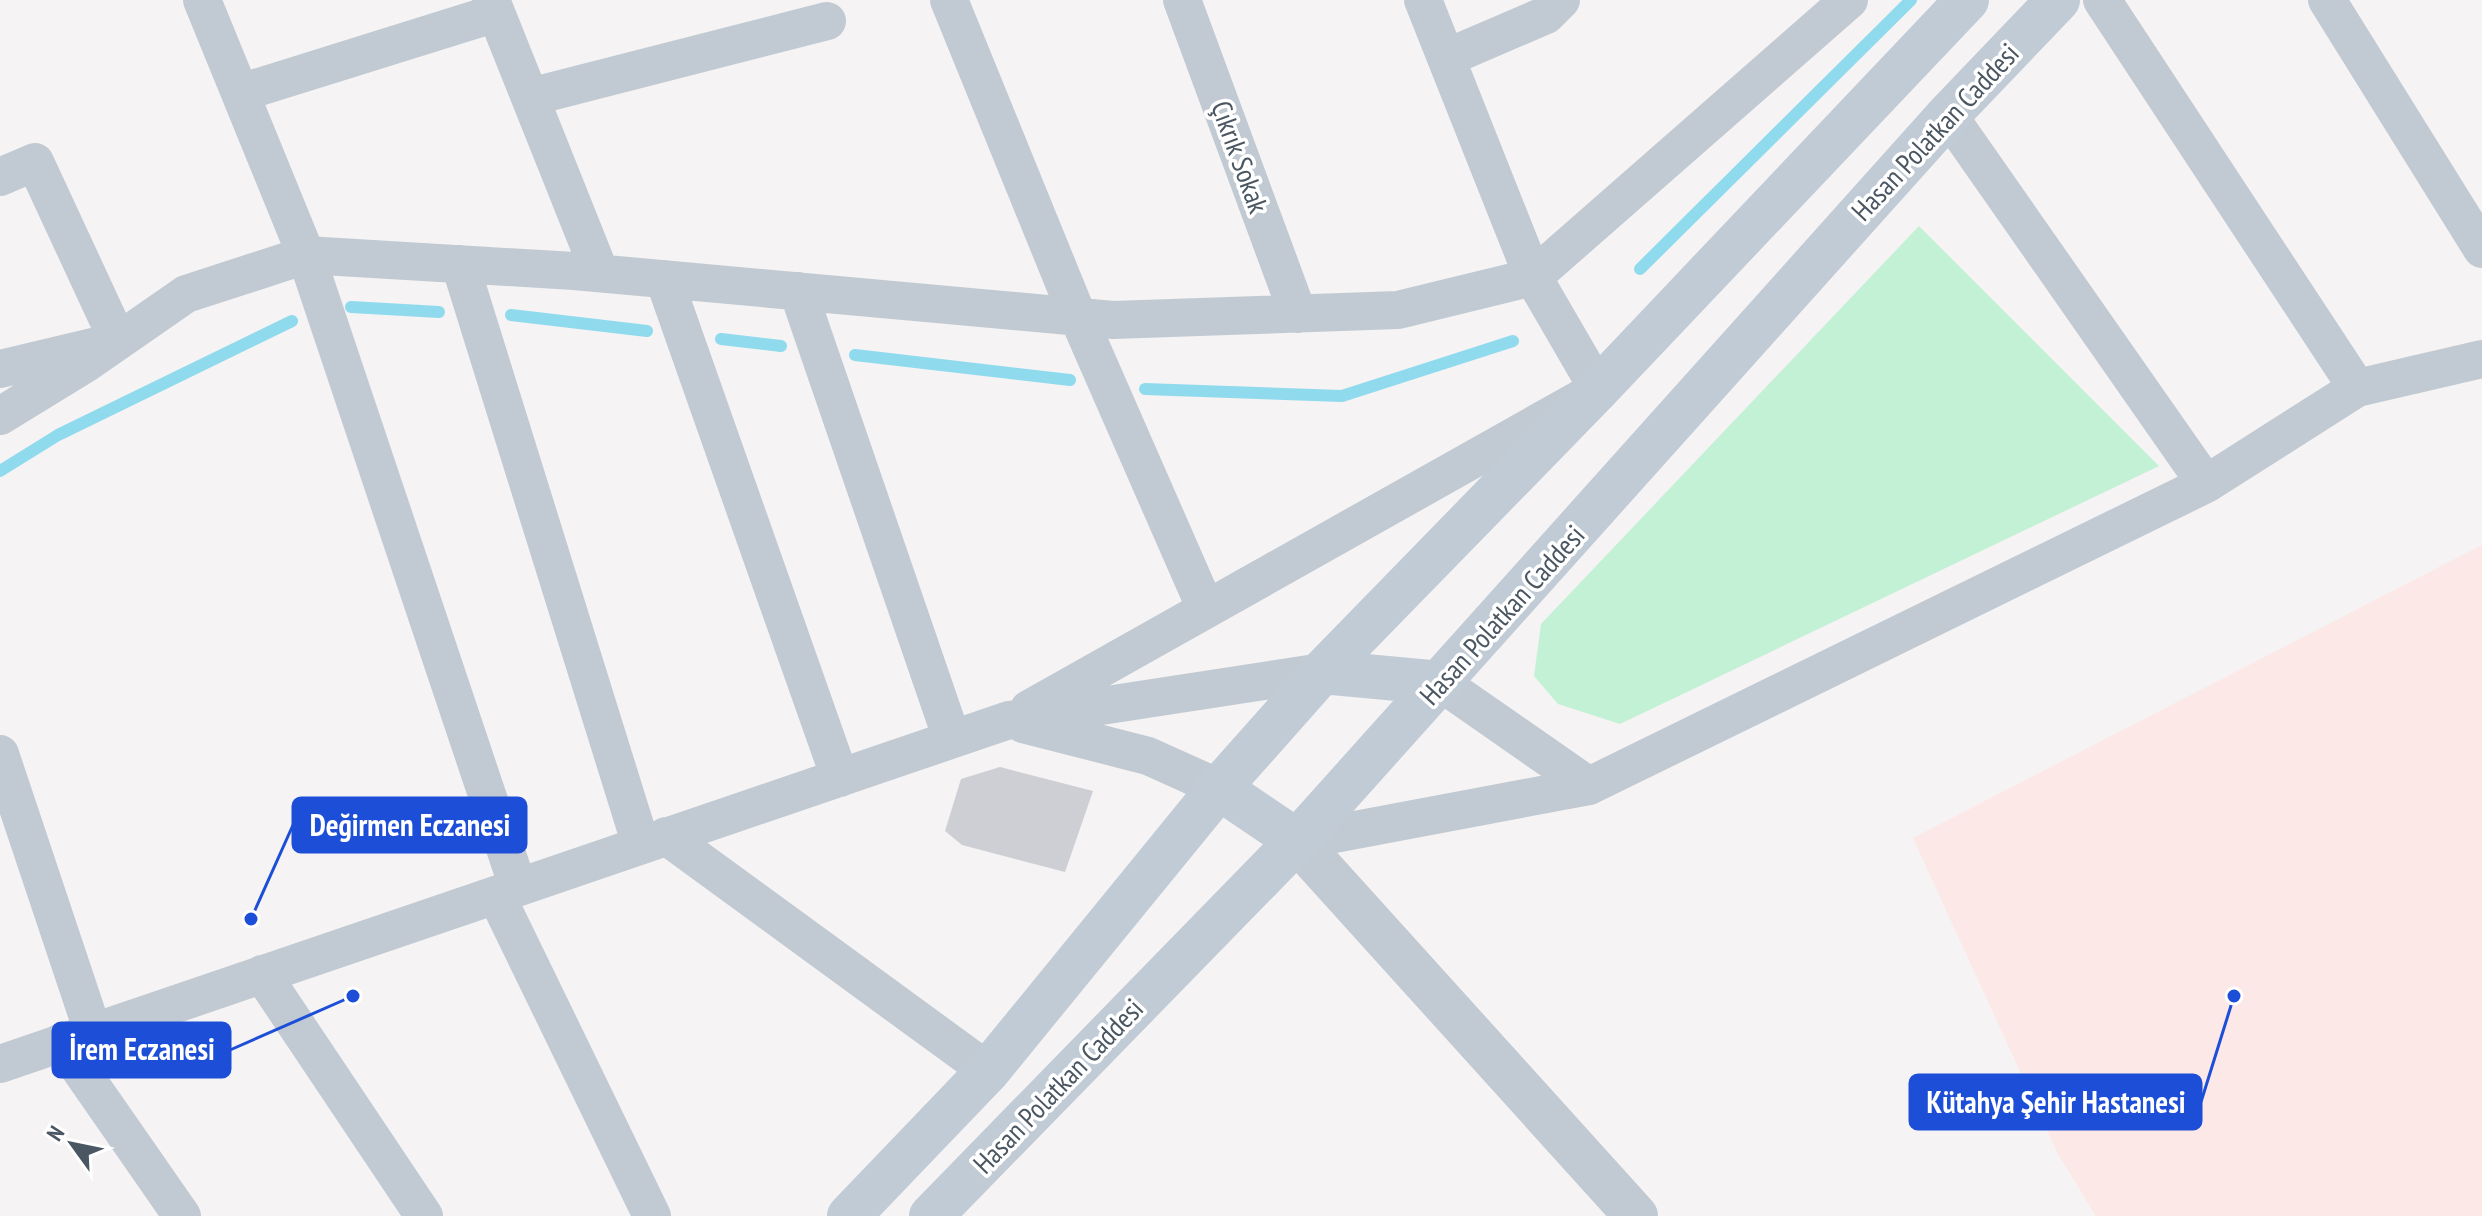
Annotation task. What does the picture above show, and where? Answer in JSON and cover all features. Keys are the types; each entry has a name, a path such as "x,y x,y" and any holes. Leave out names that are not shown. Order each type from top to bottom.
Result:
{"main road":[{"path":"849,1216 988,1071 1219,788 1322,672 1598,389 1967,0"},
{"name":"Hasan Polatkan Caddesi","path":"931,1216 1297,841 1948,115 2058,0"},
{"path":"1322,672 1441,683"},
{"path":"1219,788 1297,841"}],"street":[{"path":"202,0 306,255 507,891 652,1216"},
{"path":"949,0 1078,317 1205,607"},
{"name":"Çıkrık Sokak","path":"1182,0 1298,314"},
{"path":"1009,720 1205,607 1598,389 1533,277 1423,0"},
{"path":"1446,58 1546,15 1561,0"},
{"path":"0,416 186,294 306,255 600,273 1113,320 1398,310 1533,277 1849,0"},
{"path":"2102,0 2357,388"},
{"path":"2327,0 2482,249"},
{"path":"240,93 494,6 600,273"},
{"path":"530,97 827,21"},
{"path":"1948,115 2206,484"},
{"path":"0,177 35,162 118,341"},
{"path":"460,264 653,840 988,1071"},
{"path":"664,279 840,778"},
{"path":"798,291 952,739"},
{"path":"0,369 118,341"},
{"path":"1297,841 1589,786 2206,484 2357,388 2482,359"},
{"path":"0,1064 1009,720 1322,672"},
{"path":"1441,683 1589,786"},
{"path":"1009,720 1148,756 1219,788"},
{"path":"0,754 11,820 77,1037 182,1216"},
{"path":"1297,841 1636,1216"},
{"path":"262,974 424,1216"}],"shaded area":[{"path":"2482,545 2482,1216 2096,1216 2058,1154 1913,838"}],"green space":[{"path":"1919,226 2159,466 1620,724 1558,704 1534,676 1541,624"}],"building":[{"path":"1000,767 1093,791 1065,872 962,845 945,831 961,779"}],"waterway":[{"path":"1640,269 1911,0"},
{"path":"351,307 439,312"},
{"path":"511,315 647,331"},
{"path":"0,471 58,435 292,321"},
{"path":"721,339 781,346"},
{"path":"1145,389 1342,396 1513,341"},
{"path":"855,355 1070,380"}],"place":[{"name":"Değirmen Eczanesi","path":"251,919"},
{"name":"İrem Eczanesi","path":"353,996"},
{"name":"Kütahya Şehir Hastanesi","path":"2234,996"}]}
